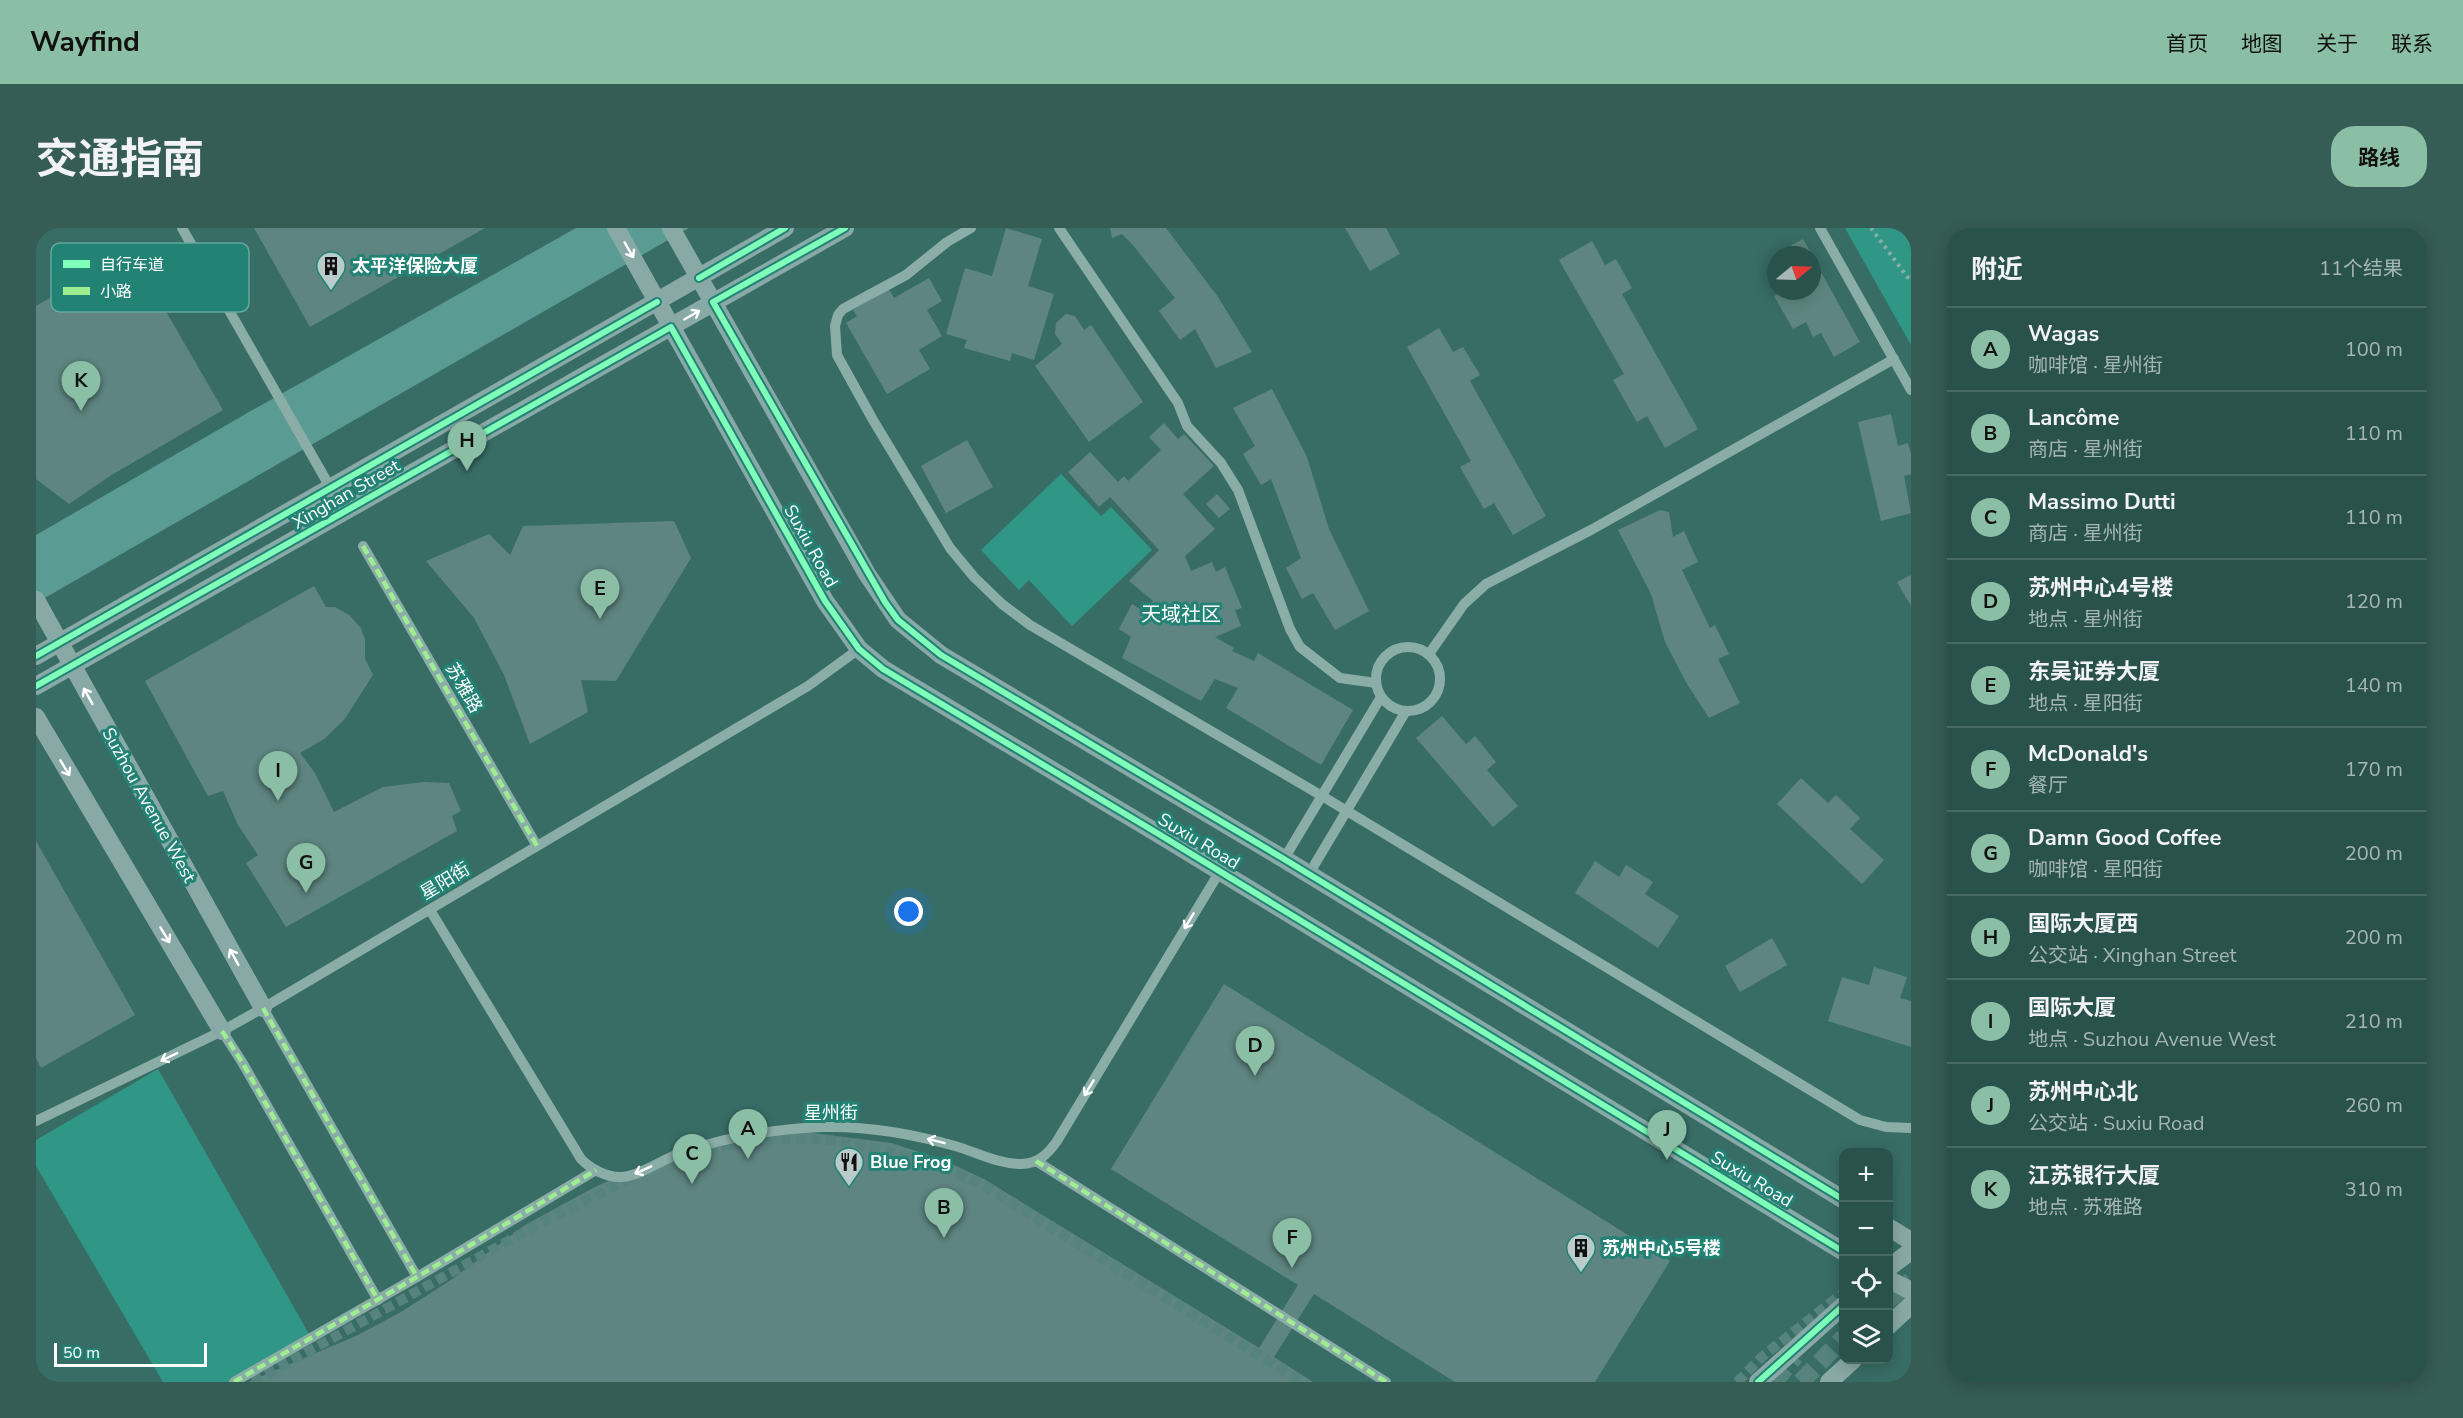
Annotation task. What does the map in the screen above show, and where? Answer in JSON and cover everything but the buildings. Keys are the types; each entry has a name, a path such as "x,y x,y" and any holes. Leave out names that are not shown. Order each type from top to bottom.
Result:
{"main road":[{"name":"Suxiu Road","path":"616,228 825,601 859,649 911,688 1220,871 1839,1249"},
{"name":"Suxiu Road","path":"671,228 867,574 898,620 941,654 1309,874 1839,1197"},
{"name":"Xinghan Street","path":"36,656 785,228"},
{"name":"Xinghan Street","path":"36,686 845,228"},
{"name":"Suzhou Avenue West","path":"40,608 263,1008"},
{"path":"36,717 222,1031"},
{"path":"1893,1230 1911,1241"},
{"path":"1893,1264 1911,1251"},
{"path":"1893,1282 1911,1291"},
{"path":"1893,1321 1911,1305"},
{"path":"1758,1382 1839,1309"},
{"path":"1829,1382 1848,1364"}],"street":[{"path":"182,228 190,243"},
{"path":"971,228 947,242 906,275 843,309 838,315 835,326 837,355 950,548 1002,604 1030,625 1322,796 1860,1120 1886,1127 1911,1128"},
{"path":"1059,228 1178,403 1187,426 1221,463 1238,490 1290,629 1300,647 1340,678 1376,683"},
{"path":"1820,228 1911,390"},
{"path":"229,312 330,488"},
{"path":"1429,654 1464,604 1486,584 1592,530 1894,360"},
{"name":"苏雅路","path":"363,546 537,846"},
{"path":"1412,646 1429,654 1440,671 1438,691 1425,706 1406,711 1388,704 1381,697 1376,683 1379,664 1392,650 1412,646"},
{"name":"星阳街","path":"36,1121 222,1031 263,1008 808,686 859,649"},
{"path":"1284,859 1381,697"},
{"path":"1309,874 1406,711"},
{"path":"1220,871 1057,1141 1047,1155 1036,1161 1386,1382"},
{"path":"234,1382 378,1300 596,1170 581,1159 429,910"},
{"path":"263,1008 417,1277"},
{"path":"222,1031 378,1300"},
{"name":"星州街","path":"596,1170 622,1177 678,1154 728,1139 779,1130 830,1127 916,1136 1007,1162 1023,1164 1036,1161"}],"path":[{"path":"1870,228 1911,282"}],"green space":[{"path":"1845,228 1911,228 1911,345"},
{"path":"1061,474 1101,516 1111,507 1152,550 1072,626 1029,580 1019,590 981,550"},
{"path":"158,1069 309,1334 231,1382 163,1382 36,1166 36,1140"}],"water":[{"path":"576,228 689,228 36,603 36,535"}],"tunnel":[{"path":"707,1150 742,1142 812,1139 881,1149 948,1170 981,1184 1302,1382"},
{"path":"253,1382 546,1220 633,1177"},
{"path":"1893,1296 1911,1281"},
{"path":"1737,1382 1763,1356 1839,1296"},
{"path":"1801,1382 1839,1342"},
{"path":"1774,1382 1795,1356"}],"marked path":[{"path":"363,546 537,846"},
{"path":"263,1008 417,1277"},
{"path":"222,1031 378,1300"},
{"path":"1036,1161 1386,1382"},
{"path":"234,1382 417,1277 596,1170"}],"cycle path":[{"path":"699,278 785,228"},
{"path":"845,228 713,302 885,602 898,620 941,655 1284,859 1839,1197"},
{"path":"36,656 657,302"},
{"path":"36,686 671,327 825,601 859,649 883,669 1157,833 1839,1249"},
{"path":"1758,1382 1839,1309"}],"place":[{"name":"太平洋保险大厦","path":"331,292"},
{"name":"江苏银行大厦","path":"81,411"},
{"name":"国际大厦西","path":"467,471"},
{"name":"东吴证券大厦","path":"600,619"},
{"name":"国际大厦","path":"278,801"},
{"name":"Damn Good Coffee","path":"306,893"},
{"name":"苏州中心4号楼","path":"1255,1076"},
{"name":"Wagas","path":"748,1159"},
{"name":"苏州中心北","path":"1667,1160"},
{"name":"Massimo Dutti","path":"692,1184"},
{"name":"Blue Frog","path":"849,1188"},
{"name":"Lancôme","path":"944,1238"},
{"name":"McDonald's","path":"1292,1268"},
{"name":"苏州中心5号楼","path":"1581,1274"}],"district":[{"name":"天域社区","path":"1181,614"}]}
